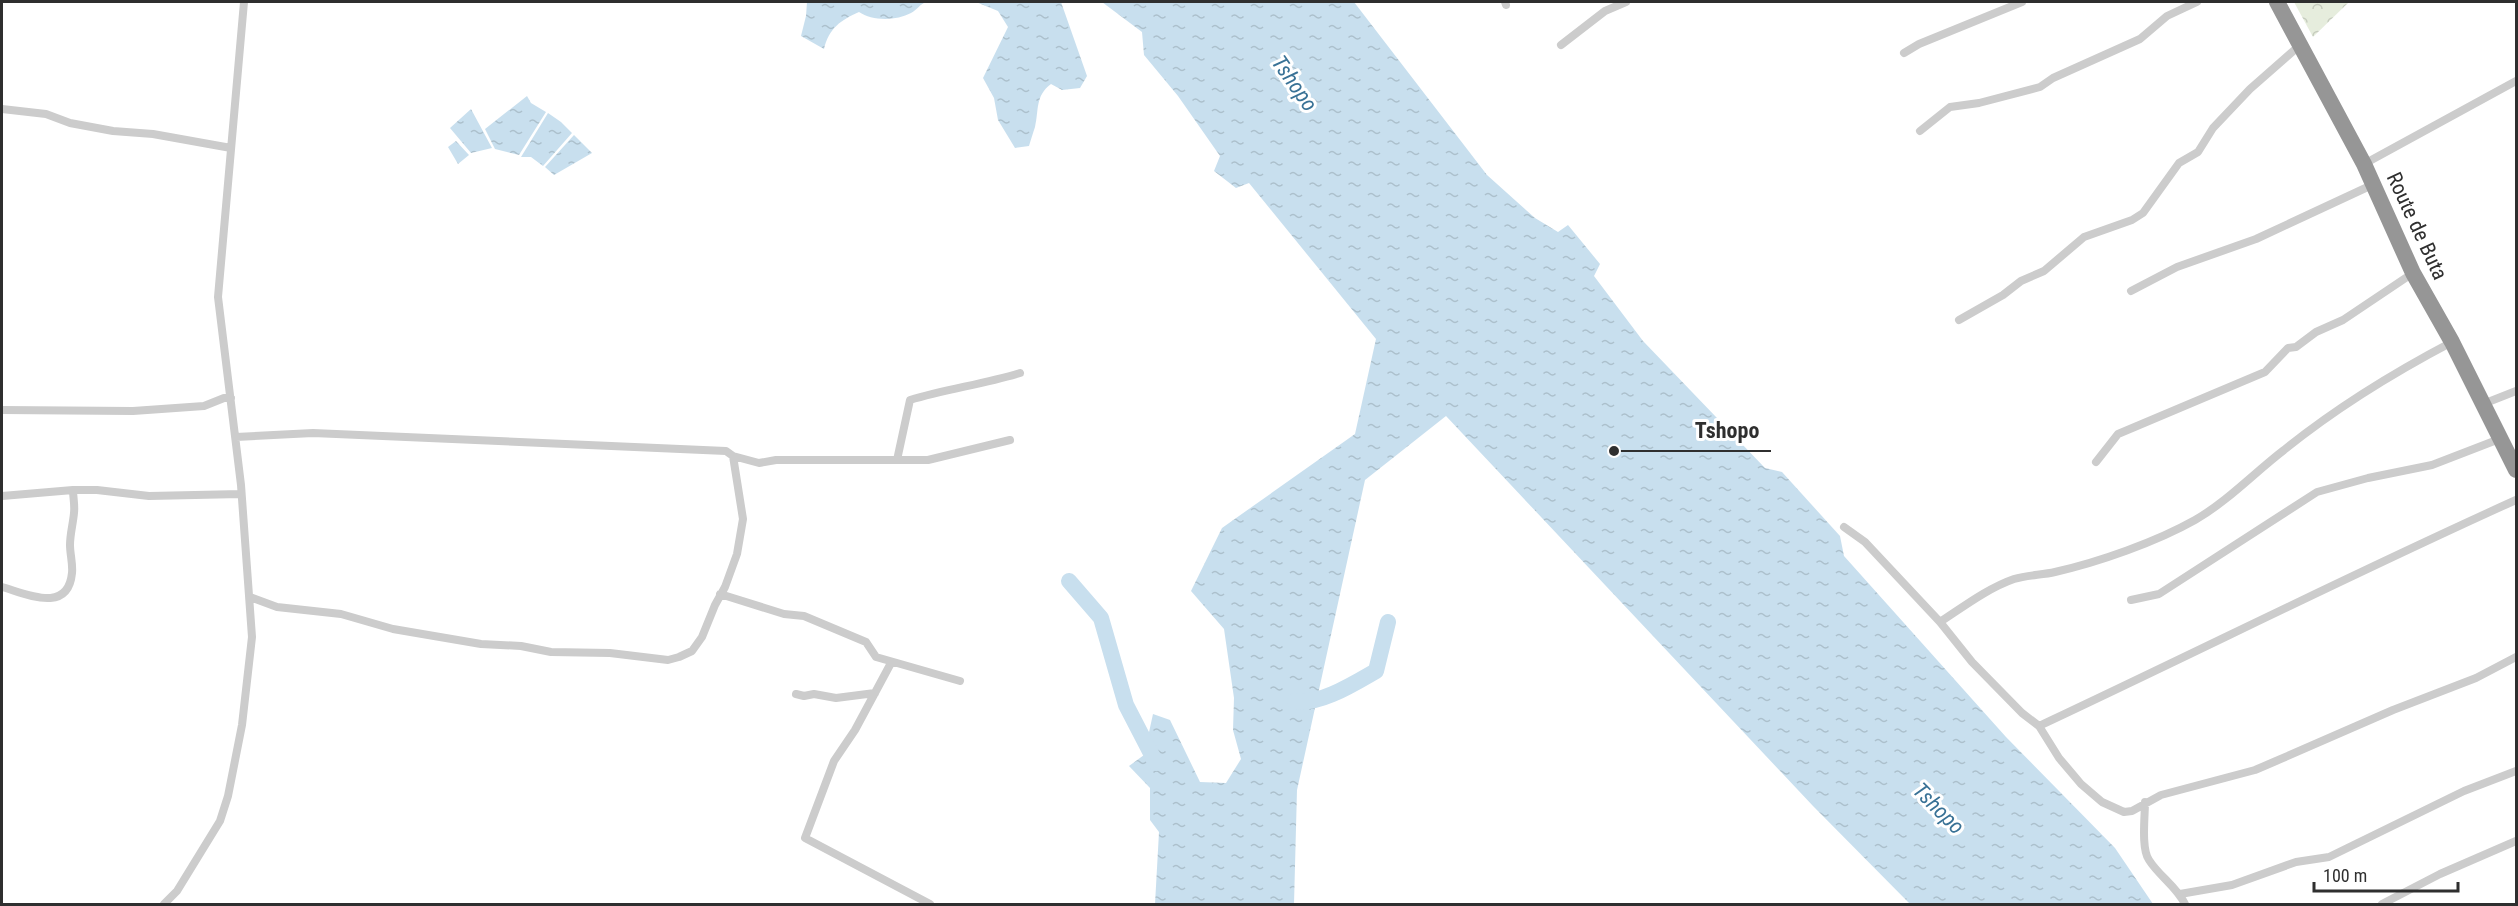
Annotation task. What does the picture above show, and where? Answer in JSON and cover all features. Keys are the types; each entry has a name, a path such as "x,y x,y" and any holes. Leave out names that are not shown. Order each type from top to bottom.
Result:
{"highway":[{"name":"Route de Buta","path":"2277,2 2364,164 2412,273 2452,342 2517,470"}],"street":[{"path":"165,904 177,891 220,821 228,796 242,725 252,637 236,437 218,297 244,2"},
{"path":"1561,45 1605,11 1626,2"},
{"path":"1904,53 1919,44 2022,2"},
{"path":"1920,130 1950,107 1979,103 2040,87 2054,78 2140,39 2167,16 2197,2"},
{"path":"1959,320 2003,295 2021,281 2044,271 2084,237 2138,217 2179,163 2198,152 2213,128 2250,89 2299,46"},
{"path":"2364,164 2517,81"},
{"path":"2,109 46,114 70,123 113,131 138,135 153,134 231,148"},
{"path":"2131,291 2177,267 2256,239 2372,184"},
{"path":"2096,462 2118,434 2265,372 2288,348 2296,347 2316,332 2343,320 2412,273"},
{"path":"1940,622 2014,579 2055,572 2099,558 2161,537 2194,520 2232,494 2314,428 2393,373 2452,342"},
{"path":"897,460 910,400 934,393 985,384 1020,373"},
{"path":"2483,404 2517,391"},
{"path":"2,410 133,411 204,406 224,398 231,398"},
{"path":"236,437 313,433 726,451 733,456 759,464 776,460 928,460 1010,440"},
{"path":"2131,600 2159,594 2317,492 2368,478 2432,465 2502,438"},
{"path":"250,597 277,607 341,614 393,629 481,644 668,660 692,651 702,637 737,554 743,519 733,456"},
{"path":"2,496 73,490 97,490 149,496 241,494"},
{"path":"2,587 52,599 65,592 71,581 73,570 70,547 74,513 73,490"},
{"path":"2039,726 2321,592 2372,565 2395,558 2415,546 2517,500"},
{"path":"1844,527 1865,542 1940,622 1972,662 2022,713 2039,726 2059,758 2081,784 2102,802 2128,812 2145,802 2175,791 2234,776 2276,761 2393,710 2476,678 2517,657"},
{"path":"720,594 784,614 804,616 866,642 876,657 960,681"},
{"path":"891,663 855,730 834,760 805,838 930,904"},
{"path":"796,694 836,698 875,693"},
{"path":"2180,894 2232,885 2296,862 2329,857 2464,791 2517,771"},
{"path":"2145,802 2147,858 2180,894 2185,904"},
{"path":"2382,904 2440,874 2517,841"}],"green space":[{"path":"2294,2 2349,2 2313,37"}],"water":[{"path":"807,2 926,2 905,16 891,19 870,17 859,12 847,18 833,30 824,49 801,36"},
{"path":"976,2 1061,2 1087,76 1080,88 1062,90 1051,84 1042,93 1029,146 1015,148 998,120 994,98 983,78 1008,27 998,11"},
{"name":"Tshopo","path":"1102,2 1354,2 1487,175 1535,218 1558,232 1568,225 1600,264 1594,276 1643,341 1765,468 1782,472 1840,536 1844,556 2006,737 2115,848 2153,904 1910,904 1813,806 1446,416 1365,480 1297,790 1294,904 1155,904 1159,832 1150,820 1150,788 1129,766 1144,755 1153,714 1170,720 1200,782 1226,783 1241,759 1233,730 1234,698 1224,629 1191,591 1222,528 1355,434 1376,339 1249,183 1236,188 1214,171 1220,156 1178,96 1144,55 1142,32"},
{"path":"527,96 531,103 546,112 519,155 495,149 485,129"},
{"path":"471,109 492,148 471,153 450,128"},
{"path":"548,113 572,133 543,166 531,157 521,157"},
{"path":"574,135 592,153 554,175 545,167"},
{"path":"456,141 469,155 458,164 448,147"}],"waterway":[{"path":"1069,581 1101,618 1126,705 1156,763"},
{"path":"1295,701 1305,702 1326,697 1376,671 1388,622"}],"place":[{"name":"Tshopo","path":"1614,451"}]}
